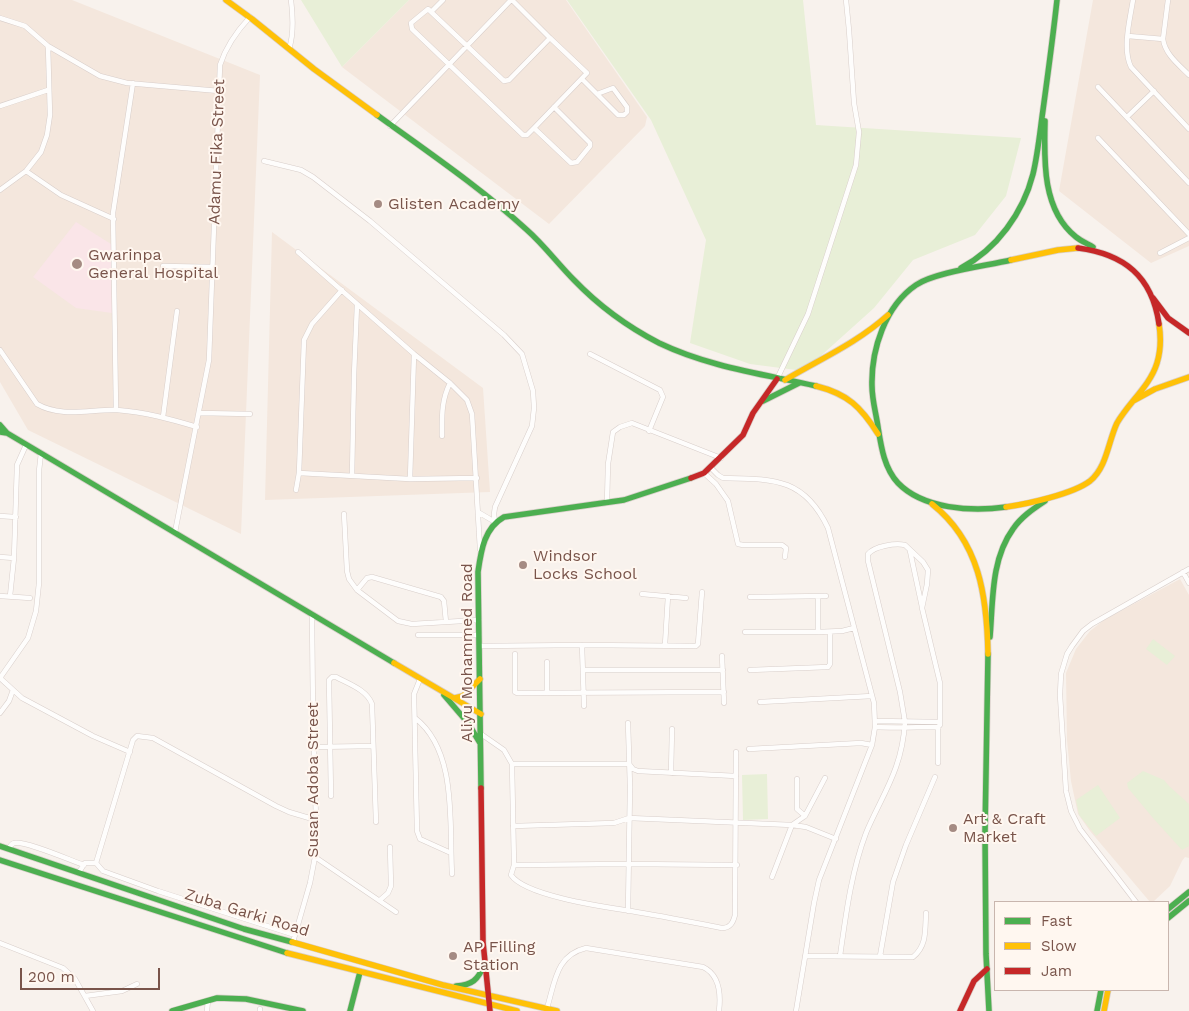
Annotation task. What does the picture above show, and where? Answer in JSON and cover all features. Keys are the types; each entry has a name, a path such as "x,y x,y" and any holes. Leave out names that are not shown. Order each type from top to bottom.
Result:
{"main road":[{"path":"226,0 521,225 582,289 626,324 684,354 778,379 826,389 849,399 866,416 879,436"},
{"path":"948,273 963,267 986,250 1009,226 1029,186 1035,163 1057,0"},
{"path":"1045,96 1044,163 1049,192 1062,222 1080,240 1122,260 1132,267 1140,276 1166,317 1189,333"},
{"path":"1101,251 1078,248 1058,250 948,273 921,281 914,285 898,301 889,314 879,336 871,378 879,436 885,461 893,477 909,491 924,498 956,508 987,511 1017,507 1084,485 1096,474 1106,459 1116,426 1148,383 1159,355 1160,334 1153,298"},
{"path":"785,380 852,344 866,335 889,314"},
{"path":"1133,401 1155,389 1189,377"},
{"path":"496,522 513,515 607,504 649,493 704,473 743,435 760,402 778,379"},
{"path":"760,402 799,383"},
{"path":"0,425 3,432 481,714"},
{"path":"987,663 995,571 1000,551 1010,533 1023,517 1054,496"},
{"path":"924,498 937,508 955,527 970,551 984,596 987,663 985,813 989,1011"},
{"name":"Aliyu Mohammed Road","path":"490,1008 485,964 478,572 480,550 488,532 496,522"},
{"path":"452,698 463,696 480,679"},
{"path":"441,691 475,733 481,746"},
{"name":"Zuba Garki Road","path":"0,846 244,929 443,986 557,1011"},
{"name":"Zuba Garki Road","path":"0,860 296,956 490,1008 517,1011"},
{"path":"1169,908 1189,892"},
{"path":"1169,917 1189,901"},
{"path":"443,986 461,986 475,982 485,964"},
{"path":"960,1011 962,1003 978,975 987,969"},
{"path":"350,1011 360,972"},
{"path":"1098,1011 1101,991"},
{"path":"1104,1011 1108,991"},
{"path":"172,1011 217,998 246,999 303,1011"}],"street":[{"path":"289,49 292,41 291,0"},
{"path":"432,11 443,0"},
{"path":"390,126 450,64 467,46 512,0 587,73 534,128 526,135 523,135 450,64 411,26 413,21 425,10 432,11 467,46 501,79 507,81 550,38"},
{"path":"778,379 808,314 856,165 859,132 854,104 846,0"},
{"path":"1132,0 1127,59 1131,66 1189,129"},
{"path":"1168,0 1163,39 1164,47 1168,54 1189,75"},
{"name":"Adamu Fika Street","path":"175,532 200,413 210,351 219,91 222,58 236,31 250,17"},
{"path":"0,18 25,26 48,46 100,76 133,83 219,91"},
{"path":"1128,36 1163,39"},
{"path":"0,190 26,171 40,152 47,135 50,115 48,46"},
{"path":"582,79 597,94 618,115 624,115 627,112 627,107 613,88 597,94"},
{"path":"116,410 114,219 133,83"},
{"path":"1098,87 1189,183"},
{"path":"0,106 48,90"},
{"path":"1127,117 1154,91"},
{"path":"534,128 571,163 577,162 590,146 590,143 554,107"},
{"path":"1098,138 1189,234"},
{"path":"264,161 301,170 313,177 370,221 504,335 522,354 533,391 532,426 495,507 496,522"},
{"path":"26,171 61,195 114,219"},
{"path":"1160,253 1189,238"},
{"path":"298,252 357,305 450,383 467,400 472,414 480,550"},
{"path":"163,266 213,267"},
{"path":"296,490 299,473 304,340 312,324 342,290"},
{"path":"352,476 357,305"},
{"path":"163,417 177,311"},
{"path":"0,350 37,404 46,409 64,411 116,410 163,417 197,427"},
{"path":"410,479 414,354"},
{"path":"590,354 663,393 649,431"},
{"path":"442,436 442,407 450,383"},
{"path":"200,413 250,414"},
{"path":"607,504 608,464 613,432 620,427 632,424 721,458"},
{"path":"10,596 14,558 17,465 26,445"},
{"path":"40,453 39,583 36,612 28,638 0,678 22,698 94,736 130,752"},
{"path":"711,468 723,478 777,481 800,492 822,515 828,528 872,696 875,724 872,745 819,880 796,1011"},
{"path":"299,473 410,479 476,478"},
{"path":"704,473 716,484 728,501 738,544 782,545 786,548 785,557"},
{"path":"478,512 496,522"},
{"path":"344,514 347,570 349,579 357,590 398,621 412,624 479,620"},
{"path":"0,516 16,517"},
{"path":"840,956 849,890 856,863 866,834 896,768 905,724 902,698 868,561 868,554 871,550 901,544 923,562 928,570 928,584 922,608"},
{"path":"909,550 940,683 938,763"},
{"path":"0,557 14,558"},
{"path":"1135,901 1085,836 1071,811 1066,791 1060,695 1061,674 1067,654 1083,631 1189,569"},
{"path":"1183,572 1189,583"},
{"path":"357,590 367,578 372,577 441,597 444,601 446,622"},
{"path":"479,646 697,645 702,592"},
{"path":"642,594 686,598"},
{"path":"0,596 30,598"},
{"path":"665,645 668,596"},
{"path":"818,596 818,632"},
{"path":"750,597 826,596"},
{"name":"Susan Adoba Street","path":"293,942 310,883 315,857 312,614"},
{"path":"745,632 830,632 854,628"},
{"path":"750,670 828,667 830,664 830,632"},
{"path":"418,635 479,635"},
{"path":"582,645 584,706"},
{"path":"515,654 515,692 517,693 724,692"},
{"path":"722,656 724,703"},
{"path":"547,662 547,693"},
{"path":"584,670 723,670"},
{"path":"331,796 329,680 332,677 336,677 370,697 372,704 376,822"},
{"path":"420,679 414,694 418,835 427,844 451,854"},
{"path":"0,713 13,690"},
{"path":"760,702 872,696"},
{"path":"416,718 431,734 442,756 448,785 452,874"},
{"path":"628,723 628,911"},
{"path":"875,724 939,724"},
{"path":"671,773 672,729"},
{"path":"481,734 504,750 512,764 514,865 511,875 521,884 568,900 727,928 731,925 735,915 736,752"},
{"path":"96,863 133,740 137,736 153,738 276,806 316,820"},
{"path":"750,749 860,743 872,745"},
{"path":"314,747 373,746"},
{"path":"512,764 629,764"},
{"path":"629,764 638,771 736,776"},
{"path":"880,956 893,882 906,845 935,777"},
{"path":"772,877 792,825 805,816 825,778"},
{"path":"797,779 797,809 805,816"},
{"path":"513,826 614,823 629,818 792,825 806,827 836,839"},
{"path":"9,849 11,845 17,843 42,849 84,865"},
{"path":"380,900 388,893 391,886 390,847"},
{"path":"315,857 396,912"},
{"path":"79,872 84,865 91,862 96,863 104,871 158,891 295,935"},
{"path":"514,865 628,864 736,866"},
{"path":"805,956 913,956 919,952 924,942 926,914"},
{"path":"0,943 63,968 75,979 93,1011"},
{"path":"547,1008 563,961 569,954 586,948 703,967 710,970 718,983 719,1011"},
{"path":"85,996 122,991 137,984"},
{"path":"207,1011 208,1000"}],"shaded area":[{"path":"0,0 72,0 260,75 241,534 28,430 0,382"},
{"path":"409,0 566,0 647,117 645,126 549,224 342,67"},
{"path":"1093,0 1189,0 1189,246 1151,263 1059,191"},
{"name":"Gwarinpa General Hospital","path":"76,222 111,244 112,313 76,308 33,277"},
{"path":"272,232 483,388 490,492 265,500"},
{"path":"1180,579 1189,595 1189,858 1185,857 1170,886 1154,901 1149,901 1078,814 1071,781 1067,740 1066,673 1076,649 1090,631 1104,620"}],"green space":[{"path":"301,0 409,0 342,67"},
{"path":"567,0 803,0 816,125 1021,138 1006,196 975,235 913,260 874,308 804,371 750,364 690,343 706,240 651,120"},
{"path":"1153,639 1175,656 1167,665 1146,649"},
{"path":"1143,771 1164,780 1189,804 1189,846 1182,850 1128,788 1127,783"},
{"path":"767,774 768,819 743,820 742,775"},
{"path":"1098,785 1120,818 1096,836 1079,815 1076,800"}],"traffic: fast":[{"path":"961,268 986,251 997,240 1015,216 1029,188 1038,150 1057,0"},
{"path":"377,115 491,200 533,236 593,299 636,330 659,343 697,358 736,369 816,386"},
{"path":"1045,121 1045,168 1051,199 1065,226 1076,237 1093,247"},
{"path":"1006,507 978,509 949,507 908,492 898,483 889,471 880,442 873,401 872,372 877,344 888,317 905,294 916,285 935,276 1011,260"},
{"path":"763,401 799,383"},
{"path":"0,425 7,433"},
{"path":"0,432 7,433 394,663"},
{"path":"481,788 478,572 482,548 492,527 504,517 624,500 691,478"},
{"path":"990,637 994,581 1001,553 1016,525 1045,501"},
{"path":"988,654 985,833 986,954 989,1011"},
{"path":"444,695 468,723 480,743"},
{"path":"0,846 244,929 292,942"},
{"path":"0,860 287,953"},
{"path":"1169,908 1189,892"},
{"path":"1169,917 1189,901"},
{"path":"456,986 474,981 484,965"},
{"path":"350,1011 360,972"},
{"path":"1097,1011 1101,991"},
{"path":"172,1011 217,998 246,999 303,1011"}],"traffic: slow":[{"path":"226,0 314,69 377,115"},
{"path":"1011,260 1058,250 1078,248"},
{"path":"785,380 864,334 888,315"},
{"path":"1006,507 1037,501 1073,490 1090,481 1096,475 1104,462 1117,423 1154,371 1160,348 1159,324"},
{"path":"1133,401 1155,389 1189,377"},
{"path":"816,386 837,393 853,403 866,416 878,434"},
{"path":"932,504 961,535 971,553 978,572 986,612 988,654"},
{"path":"394,663 481,714"},
{"path":"455,698 463,696 480,679"},
{"path":"292,942 443,985 557,1011"},
{"path":"287,953 517,1011"},
{"path":"1104,1011 1108,991"}],"traffic: jam":[{"path":"1078,248 1109,256 1133,270 1150,293 1159,324"},
{"path":"1153,298 1168,318 1189,333"},
{"path":"691,478 704,473 743,435 753,413 777,379"},
{"path":"481,788 483,942 490,1011"},
{"path":"960,1011 974,981 987,969"}],"place":[{"name":"Glisten Academy","path":"378,204"},
{"name":"Gwarinpa General Hospital","path":"77,264"},
{"name":"Windsor Locks School","path":"523,565"},
{"name":"Art & Craft Market","path":"953,828"},
{"name":"AP Filling Station","path":"453,956"}]}
